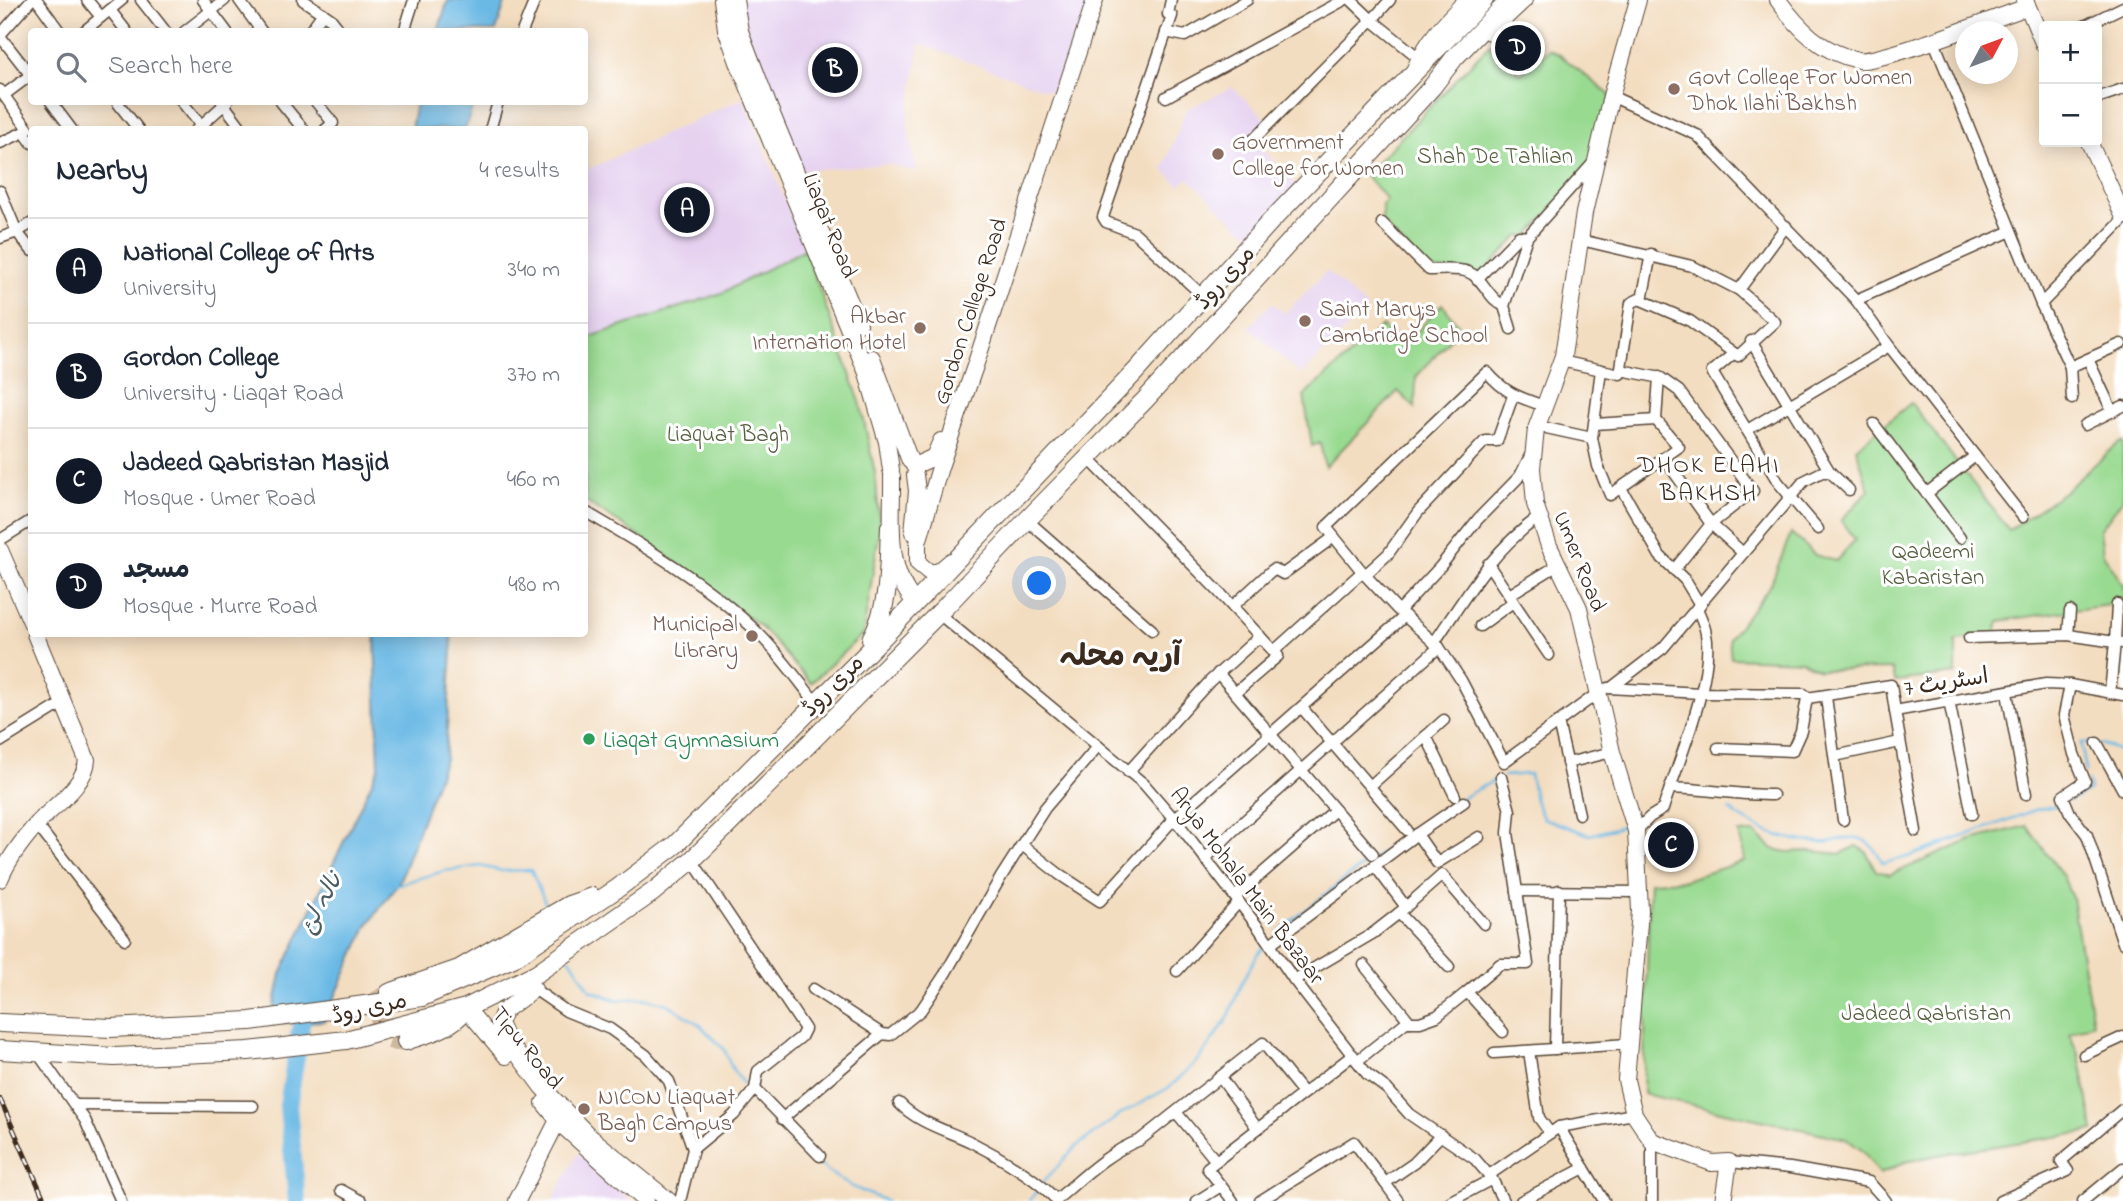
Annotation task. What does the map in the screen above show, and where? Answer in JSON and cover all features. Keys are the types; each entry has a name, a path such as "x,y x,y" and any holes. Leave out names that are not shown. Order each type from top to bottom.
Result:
{"main road":[{"name":"مری روڈ","path":"1,1020 111,1028 250,1021 422,997 513,958 539,931 573,910 618,888 676,845 859,661 1135,372 1270,222 1484,0"},
{"name":"مری روڈ","path":"4,1050 114,1057 248,1051 346,1040 466,1008 557,966 692,860 939,614 1027,520 1089,459 1510,0"},
{"path":"1270,222 1290,242"},
{"path":"859,661 881,620 885,606 890,527"},
{"path":"389,993 459,969 539,931"},
{"path":"534,989 557,966"},
{"path":"406,1041 454,1022 466,1008"},
{"path":"193,1024 196,1053"}],"street":[{"path":"28,71 0,35 31,0"},
{"path":"37,0 57,28"},
{"path":"87,0 122,28"},
{"path":"88,28 122,0"},
{"path":"141,0 163,28"},
{"path":"203,0 224,28"},
{"path":"189,28 226,0"},
{"path":"239,0 258,28"},
{"path":"303,0 331,19 338,28"},
{"path":"405,28 414,0"},
{"path":"524,28 535,0"},
{"name":"Liaqat Road","path":"722,0 726,29 738,62 867,373 887,442 892,473 890,527 896,564 909,595 915,602"},
{"name":"Liaqat Road","path":"735,0 740,31 759,82 892,406 913,469 917,491 913,533 918,563"},
{"name":"Gordon College Road","path":"913,469 934,457 940,444 1085,0"},
{"name":"Gordon College Road","path":"918,563 918,543 940,467 1095,0"},
{"path":"1171,0 1168,14 1172,16 1103,219 1135,233 1202,295"},
{"path":"1166,32 1185,36 1229,4 1247,0"},
{"path":"1166,97 1344,0"},
{"path":"1351,0 1419,58"},
{"path":"1253,140 1390,0"},
{"path":"1411,76 1438,29 1467,0"},
{"path":"1446,69 1467,56 1524,0"},
{"name":"Umer Road","path":"1638,0 1596,160 1584,213 1561,361 1536,426 1532,468 1535,504 1549,546 1579,608 1602,689 1612,752 1634,824 1640,911 1626,1080 1634,1114 1652,1140"},
{"path":"1778,0 1805,33 1824,48 1861,61 1904,50 2026,4 2039,34"},
{"path":"2094,21 2123,7"},
{"path":"312,28 323,13"},
{"path":"1933,39 2041,304 2070,367 2072,399"},
{"path":"0,143 28,129 2,93 28,77"},
{"path":"2102,96 2123,89"},
{"path":"1611,96 1697,135 1856,300 2023,517"},
{"path":"53,105 69,126"},
{"path":"119,105 136,126"},
{"path":"184,105 200,126"},
{"path":"203,126 221,105"},
{"path":"226,105 240,126"},
{"path":"283,105 301,126"},
{"path":"318,105 333,123 330,126"},
{"path":"491,126 497,105"},
{"path":"24,132 28,138"},
{"path":"2041,304 2123,217 2091,147"},
{"path":"1511,329 1504,306 1527,237 1596,160"},
{"path":"0,191 17,232 28,246"},
{"path":"1382,223 1429,270 1468,271 1495,302 1504,306"},
{"path":"0,238 28,225"},
{"path":"1740,290 1786,226"},
{"path":"1856,300 2011,231"},
{"path":"1477,279 1519,236 1527,237"},
{"path":"1561,361 1620,374 1631,303 1639,299 1690,321 1738,356 1775,321 1740,290 1692,266 1651,254 1581,240"},
{"path":"1642,300 1651,254"},
{"path":"1751,341 1830,472 1849,490"},
{"path":"2070,367 2120,344"},
{"path":"1747,430 1889,346"},
{"path":"1733,354 1712,372 1778,482 1818,529"},
{"path":"2085,425 2118,408 2088,359"},
{"path":"1601,370 1592,438 1598,466 1609,495 1679,447 1656,420 1659,377"},
{"path":"1621,370 1659,377 1679,391 1753,491 1711,524 1674,570"},
{"path":"1544,406 1513,396 1499,386 1487,372 1326,527 1364,574 1437,645 1461,680 1504,762 1602,689 1663,648 1804,481 1822,472 1830,472"},
{"path":"1272,649 1274,651 1388,554 1418,512 1485,441 1497,441 1513,396"},
{"path":"1595,424 1656,420"},
{"path":"1874,424 1960,538"},
{"path":"1536,426 1592,438"},
{"path":"1022,845 1100,901 1174,819 1302,708 1402,613 1478,519 1520,476 1534,449"},
{"path":"1927,493 1975,456"},
{"path":"1664,458 1711,524 1743,553"},
{"path":"1089,459 1233,606 1278,656 1235,692"},
{"path":"892,473 901,483 911,480 913,469 928,475 940,467"},
{"path":"1621,488 1660,556 1685,580 1699,606 1707,635 1701,693 1663,809 1634,824"},
{"path":"588,513 631,538 724,603 759,634 817,704"},
{"path":"1205,859 1437,645 1488,564 1517,532 1539,517"},
{"path":"1027,520 1152,629"},
{"path":"0,540 28,522"},
{"path":"918,563 929,572 938,572 979,535"},
{"path":"1233,606 1271,570 1283,574 1334,537"},
{"path":"0,550 28,615"},
{"path":"1488,564 1549,655"},
{"path":"1480,626 1511,599 1558,565"},
{"path":"2110,693 2119,643 2117,604"},
{"path":"2068,635 2070,611"},
{"name":"Arya Mohala Main Bazaar","path":"939,614 1144,784 1258,927 1294,980 1367,1074 1387,1089 1409,1114 1475,1159 1490,1177 1503,1201"},
{"path":"1969,638 2068,635 2119,643"},
{"path":"1128,772 1218,673 1260,636"},
{"path":"0,879 18,849 68,793 86,768 87,760 36,637"},
{"path":"1218,673 1373,854"},
{"path":"1602,689 1804,694 1807,698 1891,685 1895,711"},
{"path":"2070,685 2064,715 2074,754 2085,781 2063,796 2070,813 2087,835 2122,937"},
{"name":"اسٹریٹ 7","path":"1916,831 1895,711 2007,693 2032,686 2070,685 2123,695"},
{"path":"2007,693 2025,794"},
{"path":"1826,697 1843,820"},
{"path":"1718,748 1792,751 1801,731 1807,698"},
{"path":"1950,701 1972,814"},
{"path":"0,742 63,703"},
{"path":"1302,708 1437,863 1479,837"},
{"path":"1370,786 1444,720"},
{"path":"1558,722 1579,814"},
{"path":"1270,944 1375,866 1412,832 1460,799 1426,736"},
{"path":"1835,756 1900,742"},
{"path":"2097,743 2123,790"},
{"path":"813,989 882,1034 890,1035 920,1010 945,974 1045,808 1098,746"},
{"path":"1567,763 1612,752"},
{"path":"1233,1201 1207,1168 1303,1093 1410,1022 1420,1022 1437,1016 1500,964 1528,964 1508,833 1510,811 1501,777"},
{"path":"1670,788 1715,790 1741,795 1773,795"},
{"path":"1177,971 1237,900 1335,810"},
{"path":"37,825 125,939"},
{"path":"680,1201 694,1149 734,1115 755,1089 758,1072 801,1037 805,1029 692,860"},
{"path":"1375,866 1402,910 1449,967"},
{"path":"1294,980 1372,934 1442,875 1484,924"},
{"path":"1555,1049 1559,890"},
{"path":"1517,891 1639,892"},
{"path":"1364,965 1410,1022"},
{"path":"669,1201 589,1136 542,1087 505,1037 499,1023 504,1011 534,989 566,1011 610,1029 646,1055 669,1081 694,1149"},
{"path":"1467,992 1503,1032"},
{"name":"Tipu Road","path":"466,1008 558,1120 646,1201"},
{"path":"782,1118 882,1034"},
{"path":"2084,1055 2123,1037"},
{"path":"899,1103 910,1115 973,1143 1035,1181 1057,1201 1099,1164 1127,1145 1140,1140 1263,1043 1303,1093"},
{"path":"1494,1053 1628,1044"},
{"path":"1529,1051 1539,1118 1554,1130 1584,1168 1604,1201"},
{"path":"37,1052 85,1121 121,1201"},
{"path":"1220,1077 1258,1128"},
{"path":"755,1089 820,1156"},
{"path":"75,1105 253,1106"},
{"path":"2000,1201 2068,1171 2061,1161 2123,1109"},
{"path":"1176,1112 1216,1161"},
{"path":"1451,1201 1490,1177 1554,1130 1634,1114"},
{"path":"517,1201 558,1120"},
{"path":"1385,1183 1414,1163 1441,1135"},
{"path":"1652,1201 1652,1140 1712,1163 1790,1168 1869,1182 1886,1201"},
{"path":"1260,1201 1354,1142 1398,1201"},
{"path":"1723,1201 1729,1162"},
{"path":"1521,1201 1584,1168"},
{"path":"2083,1201 2123,1168"},
{"path":"1197,1201 1221,1186"},
{"path":"341,1190 361,1201"}],"shaded area":[{"path":"735,0 1093,0 1062,96 920,44 907,124 917,172 888,164 796,171"},
{"name":"Government College for Women","path":"1232,87 1270,123 1254,140 1301,190 1254,236 1240,227 1188,178 1180,186 1163,169 1186,110"},
{"path":"743,98 805,249 722,293 588,338 588,169"},
{"name":"Saint Mary;s Cambridge School","path":"1327,271 1367,308 1301,375 1249,327 1272,303 1285,313"},
{"path":"578,1153 632,1201 552,1201"}],"green space":[{"name":"Shah De Tahlian","path":"1490,44 1521,74 1549,49 1611,96 1596,160 1527,237 1519,236 1477,279 1467,271 1429,270 1382,223 1382,205 1387,200 1365,175"},
{"name":"Liaquat Bagh","path":"805,249 860,402 875,473 880,528 863,634 811,683 761,627 644,539 588,503 588,338 722,293"},
{"path":"1442,304 1460,328 1416,377 1415,408 1398,391 1325,467 1320,443 1312,446 1304,396 1382,326 1404,346"},
{"name":"Qadeemi Kabaristan","path":"1911,403 2009,530 2065,491 2123,442 2123,499 2100,530 2103,553 2123,585 2123,603 1999,621 1995,636 1956,640 1956,674 1895,681 1892,669 1819,670 1802,661 1731,658 1729,639 1770,586 1791,533 1815,555 1836,561 1855,540 1841,521 1869,490 1856,448"},
{"name":"Jadeed Qabristan","path":"2027,826 2063,876 2072,898 2093,1023 2069,1034 2079,1055 2094,1131 1938,1155 1905,1162 1880,1174 1863,1151 1846,1139 1643,1094 1650,882 1684,880 1745,861 1739,833 1755,833 1773,849 1788,852 1841,854 1856,846 1866,852 1876,871 1890,875 1971,840"}],"water":[{"path":"448,0 506,0 497,28 439,28"},
{"path":"415,105 473,105 466,126 412,126"},
{"path":"375,637 451,637 445,759 399,882 367,926 324,1021 271,1023 281,974 379,767"}],"waterway":[{"path":"2086,771 2081,743 2095,743"},
{"path":"2101,744 2118,750 2123,755"},
{"path":"1503,776 1530,774 1535,800 1543,818 1590,835 1627,825"},
{"path":"1440,812 1497,779"},
{"path":"2070,801 2090,790 2088,781"},
{"path":"1730,810 1752,825 1788,839 1814,842 1861,839 1871,846 1883,863 1908,857 2035,810 2064,804"},
{"path":"1277,933 1346,878 1405,836"},
{"path":"396,885 444,871 480,866 502,871 531,870 549,911"},
{"path":"1043,1182 1077,1146 1121,1114 1170,1087 1200,1058 1228,1018 1241,984 1265,946"},
{"path":"570,958 590,990 617,1000 643,998 668,1004 700,1025 724,1049 733,1070 748,1090"},
{"name":"نالہ لئ","path":"297,1201 288,1106 305,1000"},
{"path":"752,1095 766,1107"},
{"path":"809,1152 844,1182 887,1201"},
{"path":"1029,1201 1039,1188"}],"tunnel":[{"path":"385,995 377,1000 376,1009 386,1039 406,1041"}],"railway":[{"path":"0,1099 45,1201"}],"place":[{"name":"مسجد","path":"1518,48"},
{"name":"Gordon College","path":"835,70"},
{"name":"Govt College For Women Dhok Ilahi Bakhsh","path":"1674,89"},
{"name":"Government College for Women","path":"1218,154"},
{"name":"National College of Arts","path":"687,210"},
{"name":"Saint Mary;s Cambridge School","path":"1305,321"},
{"name":"Akbar Internation Hotel","path":"920,328"},
{"name":"Municipal Library","path":"752,636"},
{"name":"Liaqat Gymnasium","path":"589,739"},
{"name":"Jadeed Qabristan Masjid","path":"1671,845"},
{"name":"NICON Liaquat Bagh Campus","path":"584,1109"}],"district":[{"name":"DHOK ELAHI BAKHSH","path":"1709,478"},
{"name":"آریہ محلہ","path":"1120,655"}]}
